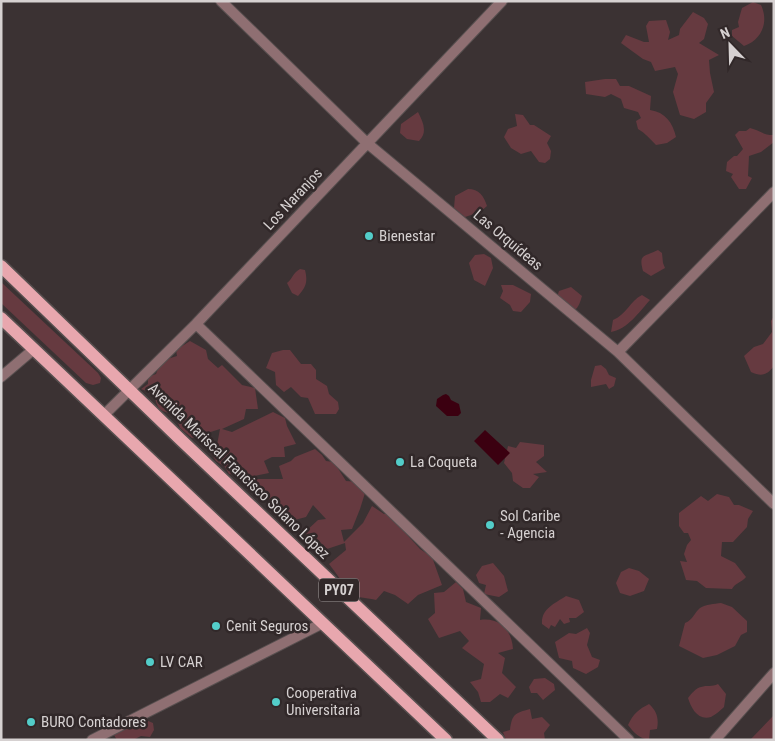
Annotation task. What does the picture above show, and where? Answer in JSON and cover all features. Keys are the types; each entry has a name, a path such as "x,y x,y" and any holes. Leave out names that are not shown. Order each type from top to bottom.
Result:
{"main road":[{"name":"Avenida Mariscal Francisco Solano López","path":"1,266 180,439 498,740"},
{"name":"PY07","path":"1,318 446,740"}],"street":[{"name":"Las Orquídeas","path":"221,1 367,143 618,352 774,504"},
{"name":"Los Naranjos","path":"104,415 196,324 502,1"},
{"path":"618,352 774,192"},
{"path":"196,324 629,740"},
{"path":"1,377 34,349"},
{"path":"92,740 323,623"},
{"path":"715,740 774,673"}],"shaded area":[{"path":"753,2 761,5 764,24 759,35 744,46 732,36 732,30 739,27 738,22 742,8"},
{"path":"693,12 704,18 708,24 704,39 699,43 719,55 709,60 714,92 706,103 706,112 694,119 680,115 673,92 678,74 675,67 655,71 651,62 643,59 621,43 626,35 649,42 646,26 649,21 666,20 670,32 668,40 679,35 680,29"},
{"path":"616,79 620,86 629,86 651,96 650,110 660,113 668,119 676,137 667,143 656,145 638,129 636,121 641,118 638,112 624,108 621,99 611,94 605,97 586,94 585,82"},
{"path":"418,112 423,123 424,131 422,138 419,141 407,139 400,133 401,124"},
{"path":"515,114 523,115 530,125 534,125 551,136 547,143 551,151 550,159 545,163 539,162 531,151 521,154 511,148 504,137 508,129 517,126"},
{"path":"750,128 773,135 774,142 761,152 749,156 748,176 752,178 746,189 739,189 731,177 733,174 726,171 727,162 734,156 737,156 743,149 735,135 739,131 746,131"},
{"path":"468,189 475,190 480,194 487,206 480,212 465,217 454,208 455,196"},
{"path":"658,250 662,253 665,268 651,276 643,271 641,261 644,256"},
{"path":"484,254 491,258 493,268 485,286 474,280 469,263 475,255"},
{"path":"300,269 305,270 306,281 305,287 298,296 292,293 287,283"},
{"path":"1,282 98,373 101,378 100,383 93,385 86,383 1,303"},
{"path":"501,285 513,285 531,294 530,302 521,312 513,311 510,305 500,298 503,291"},
{"path":"571,287 582,296 576,309 563,314 556,300 559,291"},
{"path":"642,295 650,300 628,324 611,332 613,320"},
{"path":"774,316 774,366 764,374 755,374 751,372 744,356 754,347 763,344 772,332 771,321"},
{"path":"190,341 206,350 208,359 218,368 222,365 242,385 255,388 258,409 246,409 244,419 222,429 232,432 273,412 285,418 296,444 284,447 285,457 272,457 264,461 269,473 254,476 229,474 225,467 216,461 209,450 217,445 220,429 192,438 180,428 175,414 162,411 154,394 141,389 148,384 148,377 156,374 161,361 177,356 176,350"},
{"path":"290,350 301,364 311,364 316,370 316,379 327,386 329,394 338,402 339,409 336,414 315,414 308,398 301,397 291,387 284,392 276,385 275,372 266,368 272,353"},
{"path":"601,365 609,375 616,378 614,386 609,389 606,384 591,387 595,366"},
{"path":"446,394 451,400 459,404 461,413 458,416 447,416 436,406 437,399"},
{"path":"485,430 510,453 498,465 474,441"},
{"path":"520,442 544,445 544,456 536,462 547,472 533,474 539,477 530,488 523,488 513,481 512,473 504,463 508,446 516,448"},
{"path":"315,449 326,461 334,462 346,481 360,482 365,493 352,529 341,530 344,542 363,523 372,506 384,514 394,514 399,526 420,549 432,557 442,585 418,595 408,604 395,595 384,591 376,600 354,595 347,589 329,564 346,550 345,543 327,549 318,540 304,533 318,520 326,519 313,505 306,517 287,522 282,513 284,509 278,502 254,493 251,479 283,479 279,466"},
{"path":"717,494 729,497 734,505 739,505 753,511 748,519 747,527 733,542 722,542 721,556 735,563 746,577 732,589 706,588 697,581 686,580 680,561 687,562 684,554 691,540 688,533 684,533 679,526 679,513 701,496 708,501"},
{"path":"493,563 504,576 508,591 499,597 484,594 486,585 479,583 476,575 482,566"},
{"path":"629,568 639,571 649,579 644,591 630,596 620,593 616,583 621,572"},
{"path":"456,582 463,589 466,602 481,608 480,620 499,623 510,636 513,649 498,653 505,658 502,673 516,687 508,698 500,694 490,702 481,702 478,692 470,682 481,679 484,664 462,648 469,641 460,631 439,638 428,619 435,613 434,593 444,592"},
{"path":"566,596 579,600 584,612 576,618 569,618 570,622 564,624 560,619 555,627 551,625 549,629 542,624 544,614 549,607"},
{"path":"721,603 732,607 747,621 747,632 741,635 735,646 717,655 703,658 679,646 685,623 702,607"},
{"path":"587,628 590,633 587,645 592,657 600,660 598,667 586,674 573,668 572,661 559,658 555,642 569,633 576,634"},
{"path":"545,678 554,684 555,690 543,700 537,693 531,693 529,687 534,679"},
{"path":"718,684 726,694 724,707 711,717 702,717 693,709 688,698 694,691 703,686"},
{"path":"649,704 656,712 658,722 657,729 650,730 649,740 637,735 628,725 637,712"},
{"path":"530,709 532,719 542,717 550,725 544,733 545,740 506,740 503,732 510,730 513,717"},
{"path":"774,715 774,740 750,740"},
{"path":"133,719 138,723 146,720 153,723 154,730 150,737 141,736 133,740 117,740 114,735 116,727"}],"place":[{"name":"Bienestar","path":"369,236"},
{"name":"La Coqueta","path":"400,462"},
{"name":"Sol Caribe - Agencia","path":"490,525"},
{"name":"Cenit Seguros","path":"216,626"},
{"name":"LV CAR","path":"150,662"},
{"name":"Cooperativa Universitaria","path":"276,702"},
{"name":"BURO Contadores","path":"31,722"}]}
